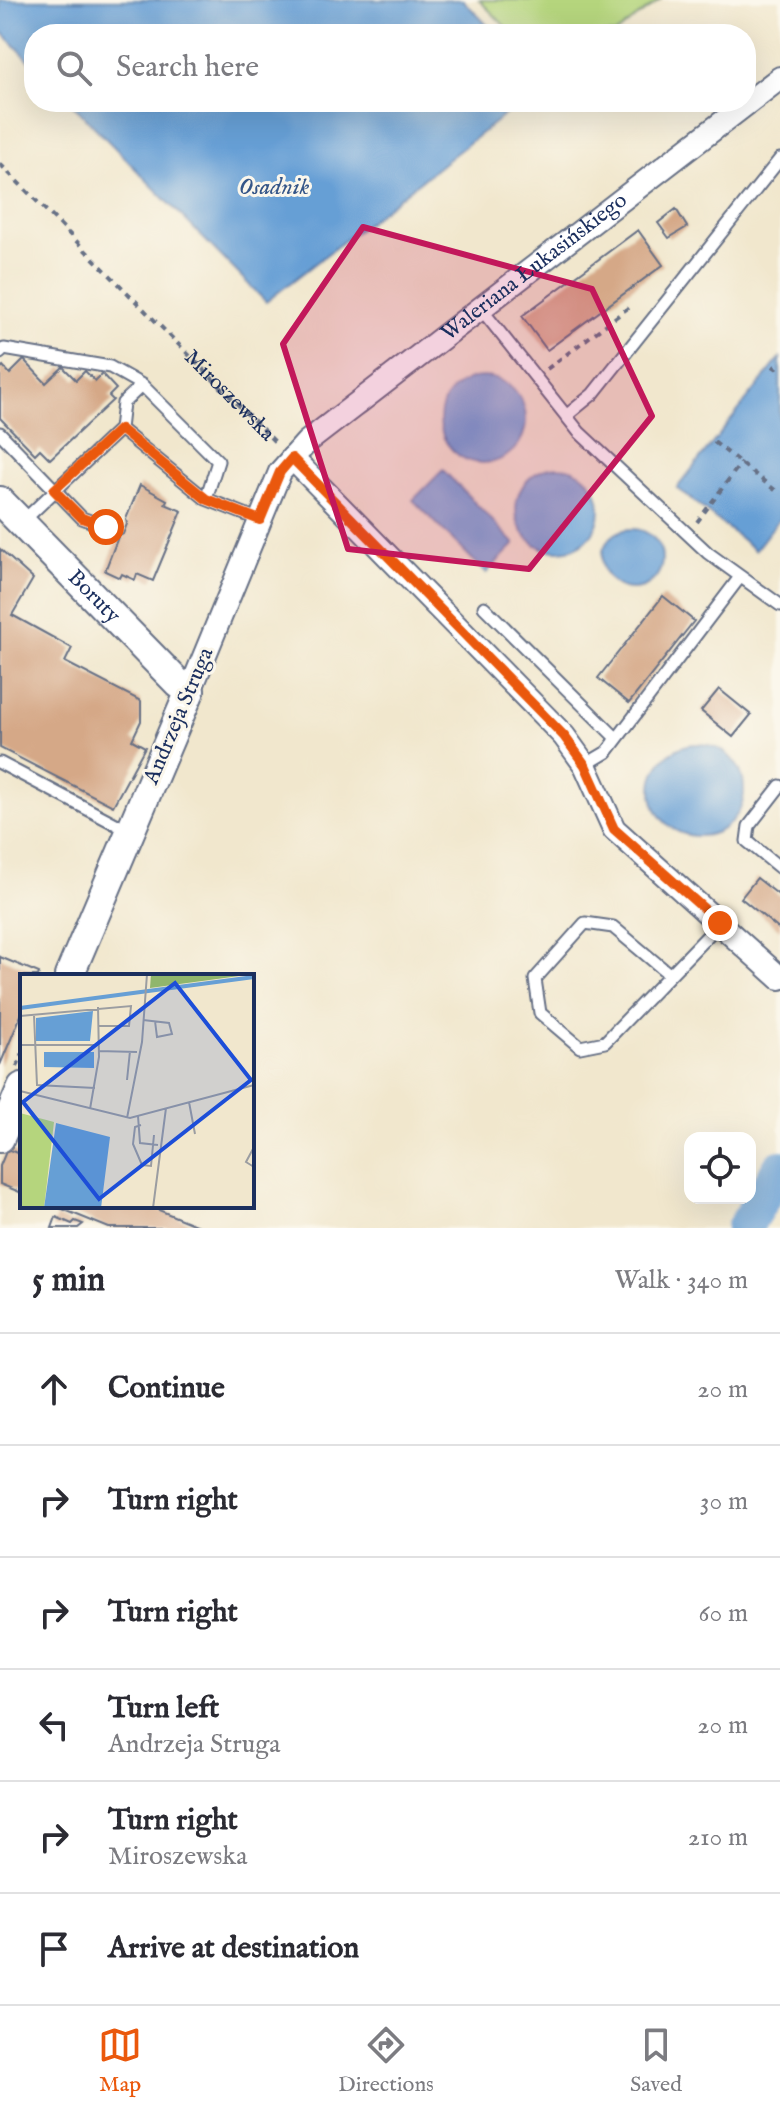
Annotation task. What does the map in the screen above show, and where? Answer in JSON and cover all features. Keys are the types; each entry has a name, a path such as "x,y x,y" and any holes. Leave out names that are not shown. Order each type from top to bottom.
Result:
{"street":[{"name":"Waleriana Łukasińskiego","path":"756,97 780,78"},
{"name":"Waleriana Łukasińskiego","path":"292,458 307,442 736,112"},
{"name":"Andrzeja Struga","path":"70,974 280,472 292,458"},
{"name":"Miroszewska","path":"292,458 564,736 585,765 614,829 780,978"},
{"name":"Boruty","path":"0,501 179,684 190,691"},
{"path":"0,1138 20,1092"}],"lane":[{"path":"566,416 593,394 780,159"},
{"path":"482,310 579,432 688,534 740,577 778,599"},
{"path":"0,353 4,349 110,367 142,385 218,461 206,499"},
{"path":"21,523 120,429 123,403 142,385"},
{"path":"120,429 206,499 260,520"},
{"path":"0,433 82,518 106,527"},
{"path":"585,765 607,752 740,577"},
{"path":"484,607 616,738"},
{"path":"0,763 117,827 130,831"},
{"path":"780,786 749,826 747,841 780,868"},
{"path":"669,974 613,927 585,923 535,979 540,1013 580,1047 605,1042 720,923"}],"path":[{"name":"Miroszewska","path":"0,164 292,458"},
{"path":"535,378 628,308"},
{"path":"773,366 780,371"},
{"path":"714,442 780,494"},
{"path":"688,534 741,463"}],"highlighted area":[{"path":"363,227 592,289 652,416 529,569 348,549 283,344"}],"green space":[{"path":"479,0 660,0 628,24 503,24"}],"water":[{"path":"0,0 463,0 486,24 24,24 24,55 0,30"},
{"name":"Osadnik","path":"80,112 508,112 266,302"},
{"path":"780,358 780,518 755,550 677,488"},
{"path":"483,377 499,381 513,390 522,404 526,420 522,436 513,450 499,459 483,463 467,459 453,450 444,436 440,420 444,404 453,390 467,381"},
{"path":"550,467 566,467 582,474 593,485 600,509 597,525 588,539 566,551 550,551 534,544 523,533 516,517 516,501 523,485 534,474"},
{"path":"443,470 515,544 486,573 413,500"},
{"path":"632,529 653,538 662,559 653,580 632,589 611,580 602,559 611,538"},
{"path":"698,744 716,747 731,757 741,772 744,790 741,808 731,823 716,833 698,836 680,833 665,823 655,808 652,790 655,772 665,757 680,747"}],"building":[{"path":"676,209 687,227 669,238 658,223"},
{"path":"638,230 663,265 547,350 522,316"},
{"path":"24,360 46,383 63,367 76,380 85,371 95,381 102,374 116,389 109,396 113,400 50,459 40,449 35,454 0,418 0,369 3,366 10,374"},
{"path":"140,485 167,500 165,504 182,511 153,581 137,574 135,580 122,574 120,578 105,571 118,537 123,534"},
{"path":"0,549 33,579 12,615 72,648 65,662 141,701 141,721 132,740 145,747 113,806 0,748"},
{"path":"663,596 694,621 629,703 598,678"},
{"path":"719,689 751,715 733,737 701,711"},
{"path":"757,878 780,896 780,930 741,898"},
{"path":"0,957 39,973 20,974 20,1018 0,1065"},
{"path":"7,1149 20,1154 20,1192 0,1184 0,1166"},
{"path":"60,1208 154,1208 203,1228 109,1228"},
{"path":"56,1217 72,1224 75,1221 83,1224 78,1228 52,1228"}],"waterway":[{"path":"744,1228 780,1168"}],"route":[{"path":"106,527 82,518 54,490 120,429 206,499 260,520 280,472 292,458 564,736 585,765 614,829 720,923"}]}
